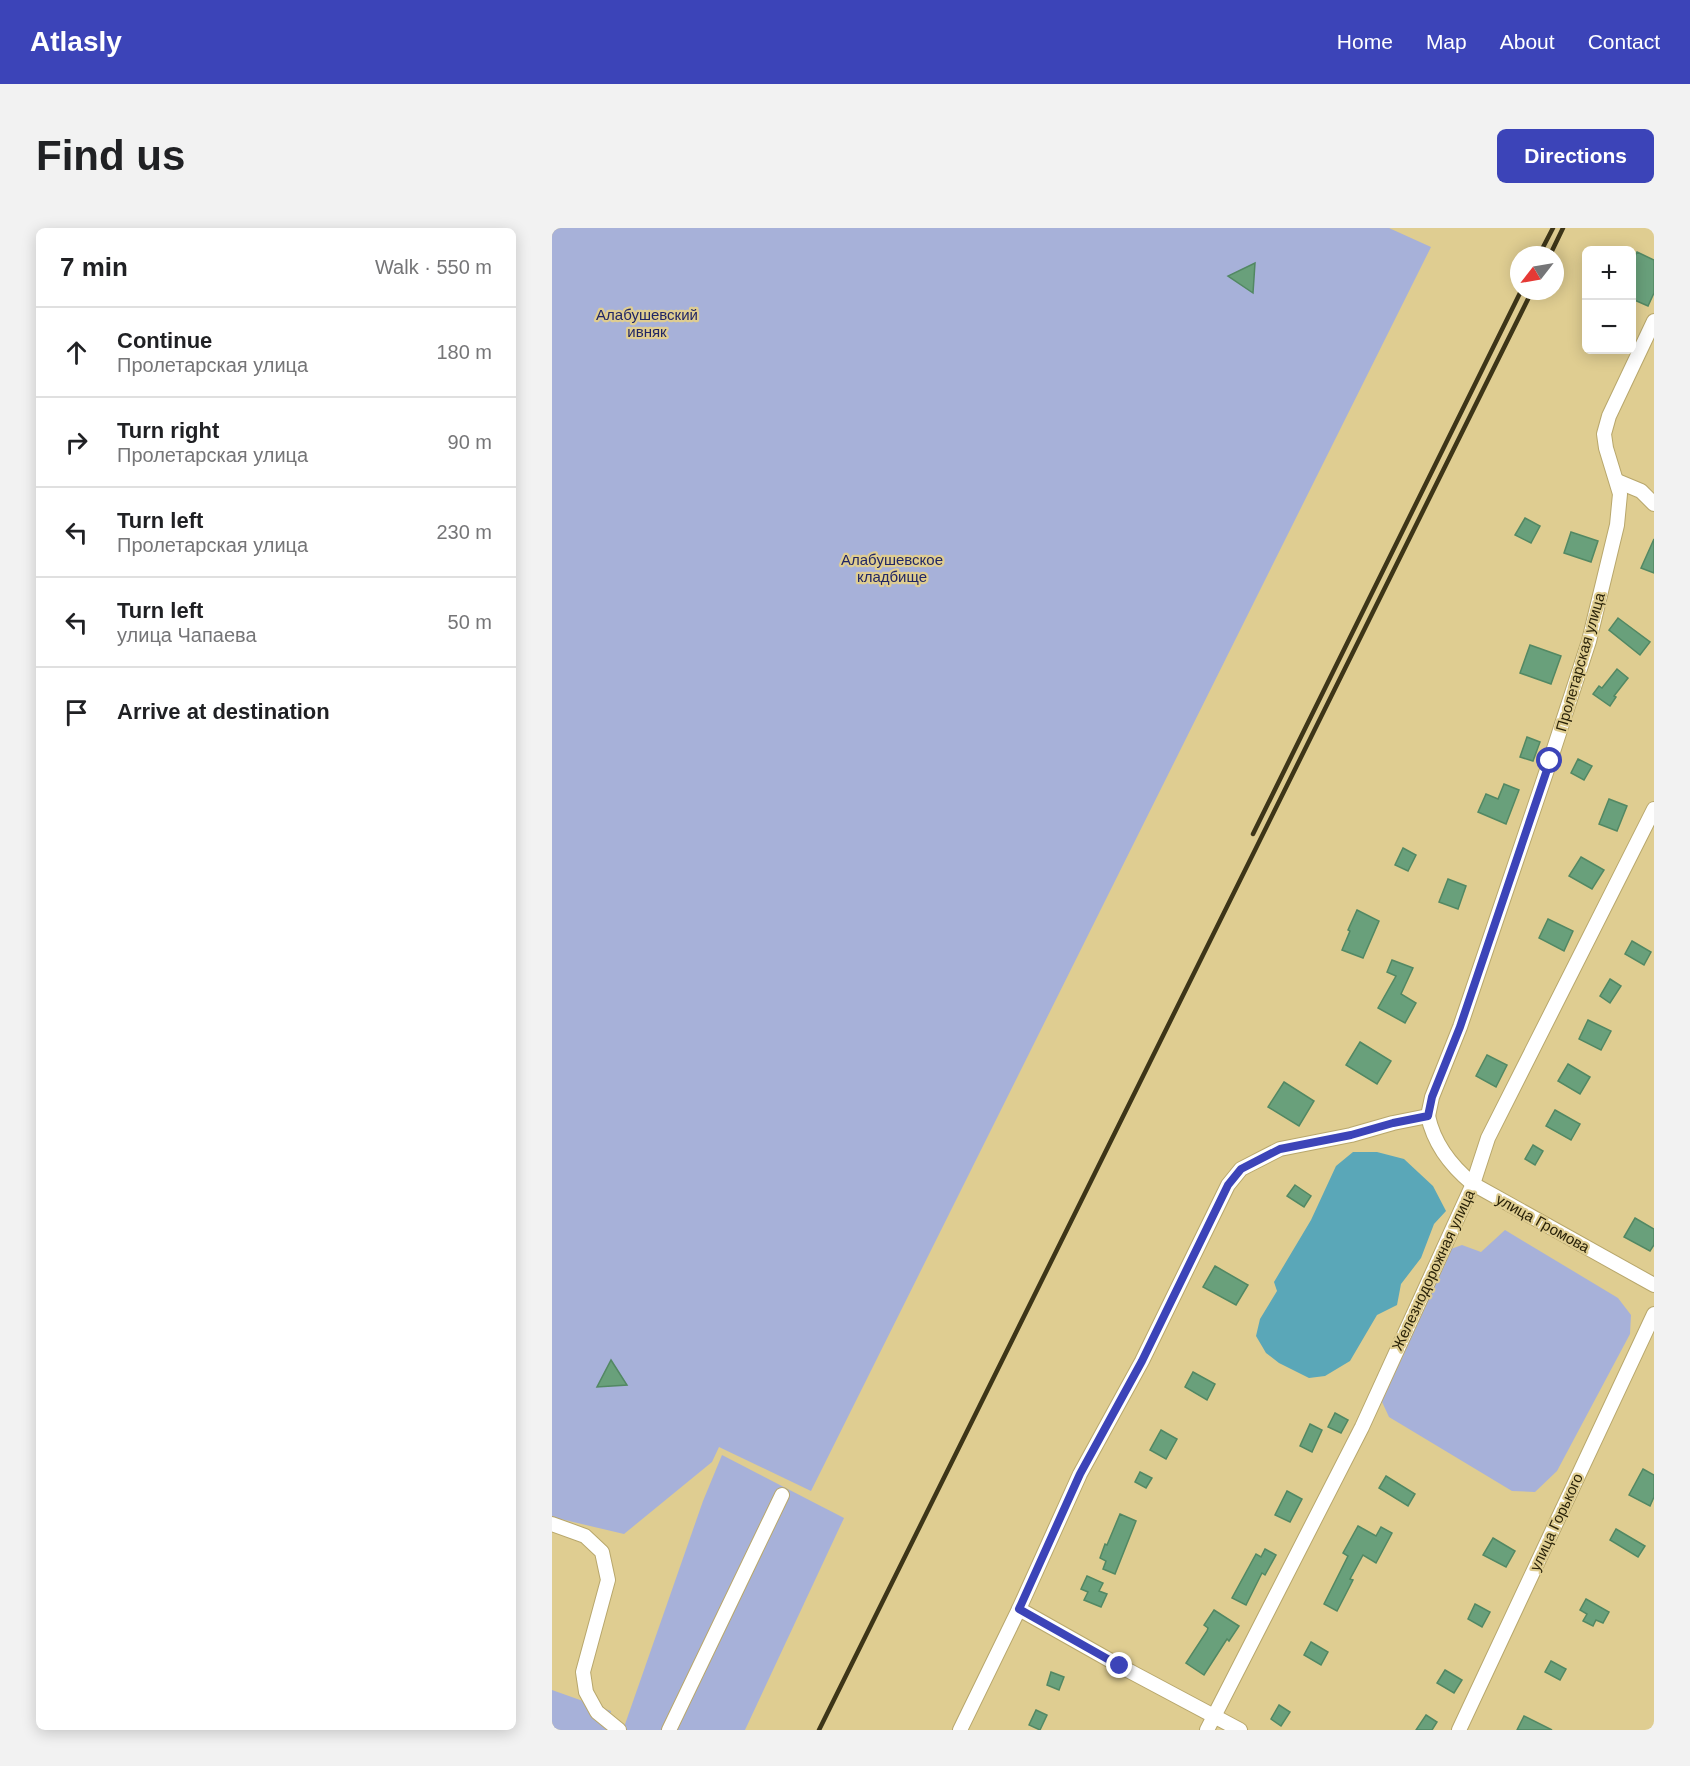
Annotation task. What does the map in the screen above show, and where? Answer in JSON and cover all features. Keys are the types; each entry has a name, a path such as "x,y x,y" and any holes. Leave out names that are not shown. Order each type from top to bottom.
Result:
{"street":[{"name":"Пролетарская улица","path":"1428,1116 1432,1097 1460,1027 1589,641 1617,525 1620,494 1604,434 1609,416 1654,321"},
{"path":"1617,481 1641,491 1654,504"},
{"name":"Железнодорожная улица","path":"1207,1730 1362,1427 1473,1184 1488,1138 1654,809"},
{"path":"960,1730 1019,1609 1080,1474 1142,1361 1228,1185 1241,1169 1280,1149 1428,1116"},
{"name":"улица Громова","path":"1428,1116 1431,1131 1444,1154 1473,1184 1654,1285"},
{"name":"улица Горького","path":"1459,1730 1654,1314"},
{"path":"669,1730 782,1495"},
{"path":"552,1524 585,1536 602,1552 608,1580 583,1672 586,1692 597,1713 619,1730"},
{"path":"1019,1609 1240,1730"}],"green space":[{"name":"Алабушевское кладбище","path":"552,228 1389,228 1431,247 811,1491 719,1447 712,1462 624,1534 552,1517"},
{"path":"1505,1230 1618,1298 1631,1315 1630,1334 1557,1471 1535,1492 1512,1491 1389,1417 1377,1391 1451,1249 1462,1245 1481,1252"},
{"path":"722,1455 844,1518 745,1730 623,1730 703,1501"},
{"path":"552,1690 611,1711 608,1730 552,1730"}],"shaded area":[{"path":"1353,1152 1377,1152 1404,1159 1433,1186 1446,1211 1434,1224 1421,1258 1401,1284 1397,1305 1377,1315 1350,1361 1325,1376 1309,1378 1279,1363 1266,1353 1256,1336 1260,1319 1277,1291 1274,1282 1311,1220 1336,1166"}],"building":[{"path":"1637,252 1654,260 1654,293 1648,306 1636,301"},
{"path":"1255,263 1253,293 1228,276"},
{"path":"1525,518 1540,526 1531,543 1515,535"},
{"path":"1571,532 1598,541 1591,562 1564,553"},
{"path":"1654,539 1654,573 1641,568"},
{"path":"1618,618 1650,642 1640,655 1609,630"},
{"path":"1530,645 1561,656 1551,684 1520,673"},
{"path":"1617,669 1628,678 1614,696 1616,697 1610,706 1593,694 1599,686 1602,688"},
{"path":"1527,737 1540,742 1533,761 1520,757"},
{"path":"1578,759 1592,766 1584,780 1571,773"},
{"path":"1504,784 1519,790 1506,824 1478,812 1486,794 1498,799"},
{"path":"1609,799 1627,806 1617,831 1599,824"},
{"path":"1403,848 1416,855 1408,871 1395,865"},
{"path":"1581,857 1604,870 1592,889 1569,876"},
{"path":"1448,879 1466,886 1458,909 1439,902"},
{"path":"1357,910 1379,921 1363,958 1342,950"},
{"path":"1548,919 1573,931 1564,951 1539,938"},
{"path":"1632,941 1651,952 1644,965 1625,954"},
{"path":"1392,960 1413,968 1401,994 1416,1003 1405,1023 1378,1008 1396,976 1387,972"},
{"path":"1610,979 1621,986 1610,1003 1600,996"},
{"path":"1588,1020 1611,1031 1601,1050 1579,1039"},
{"path":"1360,1042 1391,1061 1377,1084 1346,1065"},
{"path":"1487,1055 1507,1065 1496,1087 1476,1076"},
{"path":"1568,1064 1590,1077 1580,1094 1558,1081"},
{"path":"1284,1082 1314,1101 1299,1126 1268,1107"},
{"path":"1555,1110 1580,1124 1571,1140 1546,1126"},
{"path":"1533,1145 1543,1151 1535,1165 1525,1159"},
{"path":"1295,1185 1311,1196 1304,1207 1287,1196"},
{"path":"1635,1218 1654,1229 1654,1245 1650,1251 1624,1237"},
{"path":"1215,1266 1248,1285 1236,1305 1203,1287"},
{"path":"611,1360 627,1385 597,1387"},
{"path":"1193,1372 1215,1384 1207,1400 1185,1387"},
{"path":"1335,1413 1348,1420 1341,1433 1328,1427"},
{"path":"1310,1424 1322,1430 1312,1452 1300,1446"},
{"path":"1161,1430 1177,1439 1166,1459 1150,1450"},
{"path":"1643,1469 1654,1475 1654,1497 1650,1506 1629,1495"},
{"path":"1140,1472 1152,1478 1146,1488 1135,1482"},
{"path":"1386,1476 1415,1494 1408,1506 1379,1488"},
{"path":"1287,1491 1302,1499 1290,1522 1275,1515"},
{"path":"1120,1514 1136,1521 1115,1574 1103,1569 1106,1561 1100,1558"},
{"path":"1358,1526 1376,1536 1381,1527 1392,1533 1376,1563 1363,1555 1337,1611 1324,1604 1348,1556 1343,1553"},
{"path":"1616,1529 1645,1546 1638,1557 1610,1540"},
{"path":"1493,1538 1515,1551 1506,1567 1483,1555"},
{"path":"1265,1549 1276,1555 1265,1575 1262,1573 1246,1605 1232,1598 1256,1554 1261,1557"},
{"path":"1087,1576 1103,1583 1099,1591 1107,1594 1101,1607 1084,1600 1088,1592 1081,1589"},
{"path":"1586,1599 1609,1612 1603,1623 1596,1620 1593,1626 1583,1621 1587,1614 1580,1610"},
{"path":"1475,1604 1490,1612 1482,1627 1468,1619"},
{"path":"1214,1610 1239,1626 1229,1641 1227,1639 1204,1675 1186,1663 1207,1631 1208,1628 1204,1625"},
{"path":"1311,1642 1328,1652 1321,1665 1304,1655"},
{"path":"1551,1661 1566,1669 1560,1680 1545,1672"},
{"path":"1445,1670 1462,1680 1454,1693 1437,1683"},
{"path":"1051,1672 1064,1677 1059,1690 1047,1685"},
{"path":"1279,1705 1290,1712 1281,1726 1271,1719"},
{"path":"1036,1710 1047,1715 1040,1730 1029,1725"},
{"path":"1426,1715 1437,1722 1432,1730 1416,1730"},
{"path":"1524,1716 1552,1730 1517,1730"}],"railway":[{"path":"1544,246 1553,228"},
{"path":"1554,246 1563,228"},
{"path":"1253,834 1517,300"},
{"path":"819,1730 1528,300"}],"route":[{"path":"1120,1666 1019,1609 1080,1474 1142,1361 1228,1185 1241,1169 1280,1149 1428,1116 1432,1097 1460,1027 1550,761"}],"park label":[{"name":"Алабушевский ивняк","path":"647,322"}]}
